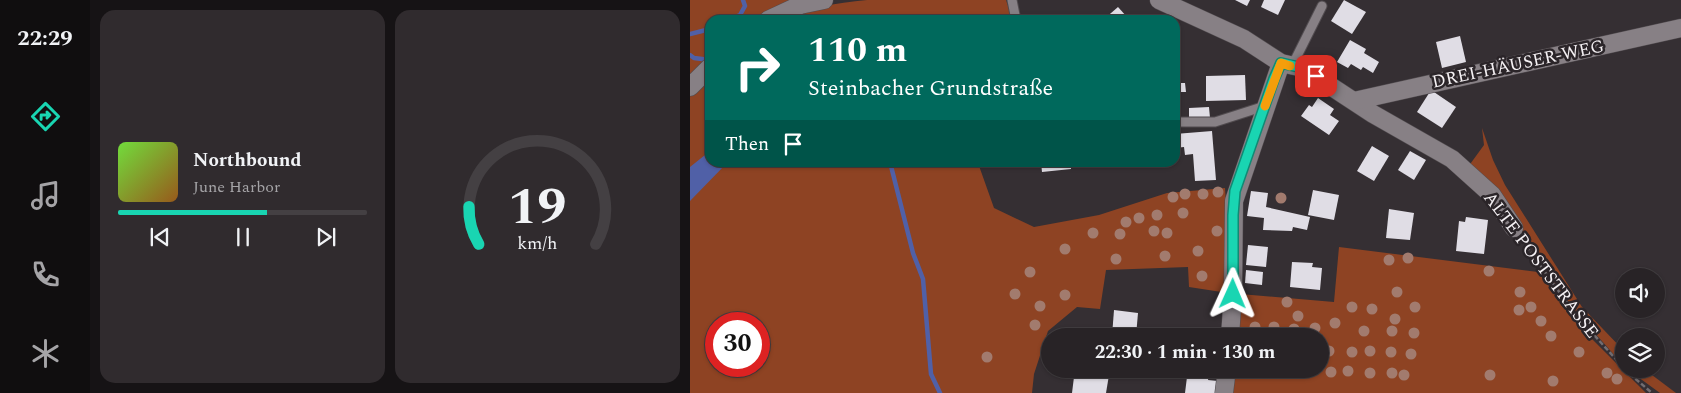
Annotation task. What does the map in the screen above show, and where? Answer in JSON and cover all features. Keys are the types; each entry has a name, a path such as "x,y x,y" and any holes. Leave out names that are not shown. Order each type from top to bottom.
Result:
{"street":[{"path":"779,15 800,5 824,0"},
{"name":"ALTE POSTSTRASSE","path":"1159,0 1244,39 1286,65 1303,68 1354,101 1452,159 1492,195 1514,228"},
{"name":"DREI-HÄUSER-WEG","path":"1354,101 1681,28"},
{"path":"1231,328 1234,286 1234,200 1265,106 1286,65"},
{"path":"690,87 705,72"},
{"path":"1224,393 1226,378"}],"lane":[{"path":"1012,0 1015,15"},
{"path":"1286,65 1322,6"},
{"path":"1180,122 1215,122 1265,106"}],"path":[{"name":"ALTE POSTSTRASSE","path":"1514,228 1576,314 1615,359"},
{"name":"ALTE POSTSTRASSE","path":"1634,378 1652,393"}],"shaded area":[{"path":"690,0 794,0 765,15 705,15 705,65 690,80"},
{"path":"867,0 1006,0 1011,15 792,15 844,3"},
{"path":"705,79 705,167 979,167 994,208 1034,227 1099,215 1167,193 1225,188 1229,246 1228,293 1189,287 1188,267 1106,270 1100,309 1077,307 1052,328 1041,328 1041,352 1034,374 1032,393 690,393 690,93"},
{"path":"1482,128 1493,160 1505,185 1582,307 1615,342 1615,356 1577,313 1549,275 1504,203 1468,167 1484,145"},
{"path":"1339,247 1538,272 1588,335 1615,362 1615,378 1631,378 1646,393 1229,393 1231,378 1329,378 1329,328 1237,328 1240,294 1334,302"},
{"path":"1639,378 1656,378 1676,393 1660,393"}],"water":[{"path":"705,155 705,167 723,167 690,201 690,167"}],"building":[{"path":"1235,0 1250,0 1247,6"},
{"path":"1264,0 1285,0 1278,15 1261,7"},
{"path":"1344,0 1366,12 1352,34 1331,21"},
{"path":"1118,7 1125,15 1109,15"},
{"path":"1460,36 1466,62 1442,68 1436,42"},
{"path":"1350,40 1366,49 1364,53 1379,62 1373,73 1363,67 1361,70 1351,64 1348,68 1337,62"},
{"path":"1245,75 1246,100 1206,101 1206,76"},
{"path":"1180,76 1181,83 1185,83 1186,92 1180,92"},
{"path":"1431,90 1456,107 1442,128 1417,112"},
{"path":"1318,98 1334,109 1330,115 1339,121 1329,135 1301,116 1309,105 1312,107"},
{"path":"1209,107 1210,118 1189,119 1189,108"},
{"path":"1212,131 1216,180 1195,181 1193,154 1185,155 1184,147 1180,147 1180,134"},
{"path":"1372,146 1389,156 1374,181 1357,171"},
{"path":"1410,151 1426,160 1414,180 1398,170"},
{"path":"1042,167 1071,167 1071,169 1042,172"},
{"path":"1313,190 1339,195 1334,220 1308,215"},
{"path":"1251,191 1268,193 1266,207 1310,217 1307,230 1293,227 1292,231 1263,230 1264,218 1247,216"},
{"path":"1389,209 1414,213 1410,240 1386,238"},
{"path":"1466,217 1488,220 1484,254 1456,251 1459,221 1465,222"},
{"path":"1248,245 1268,247 1266,267 1246,265"},
{"path":"1292,262 1313,263 1312,267 1322,268 1320,290 1290,287"},
{"path":"1246,270 1263,272 1262,285 1245,283"},
{"path":"1114,310 1138,313 1137,328 1113,328"},
{"path":"1074,378 1108,378 1106,393 1072,393"},
{"path":"1187,378 1208,378 1208,380 1218,381 1217,393 1185,393"}],"waterway":[{"path":"740,15 745,6 743,0"},
{"path":"690,34 705,30"},
{"path":"690,55 694,58 705,59"},
{"path":"891,167 913,253 923,279 931,374 940,393"}],"slow traffic":[{"path":"1265,106 1281,63 1290,66"}],"route":[{"path":"1233,294 1233,215 1235,191 1274,79 1281,63 1303,68 1316,76"}]}
